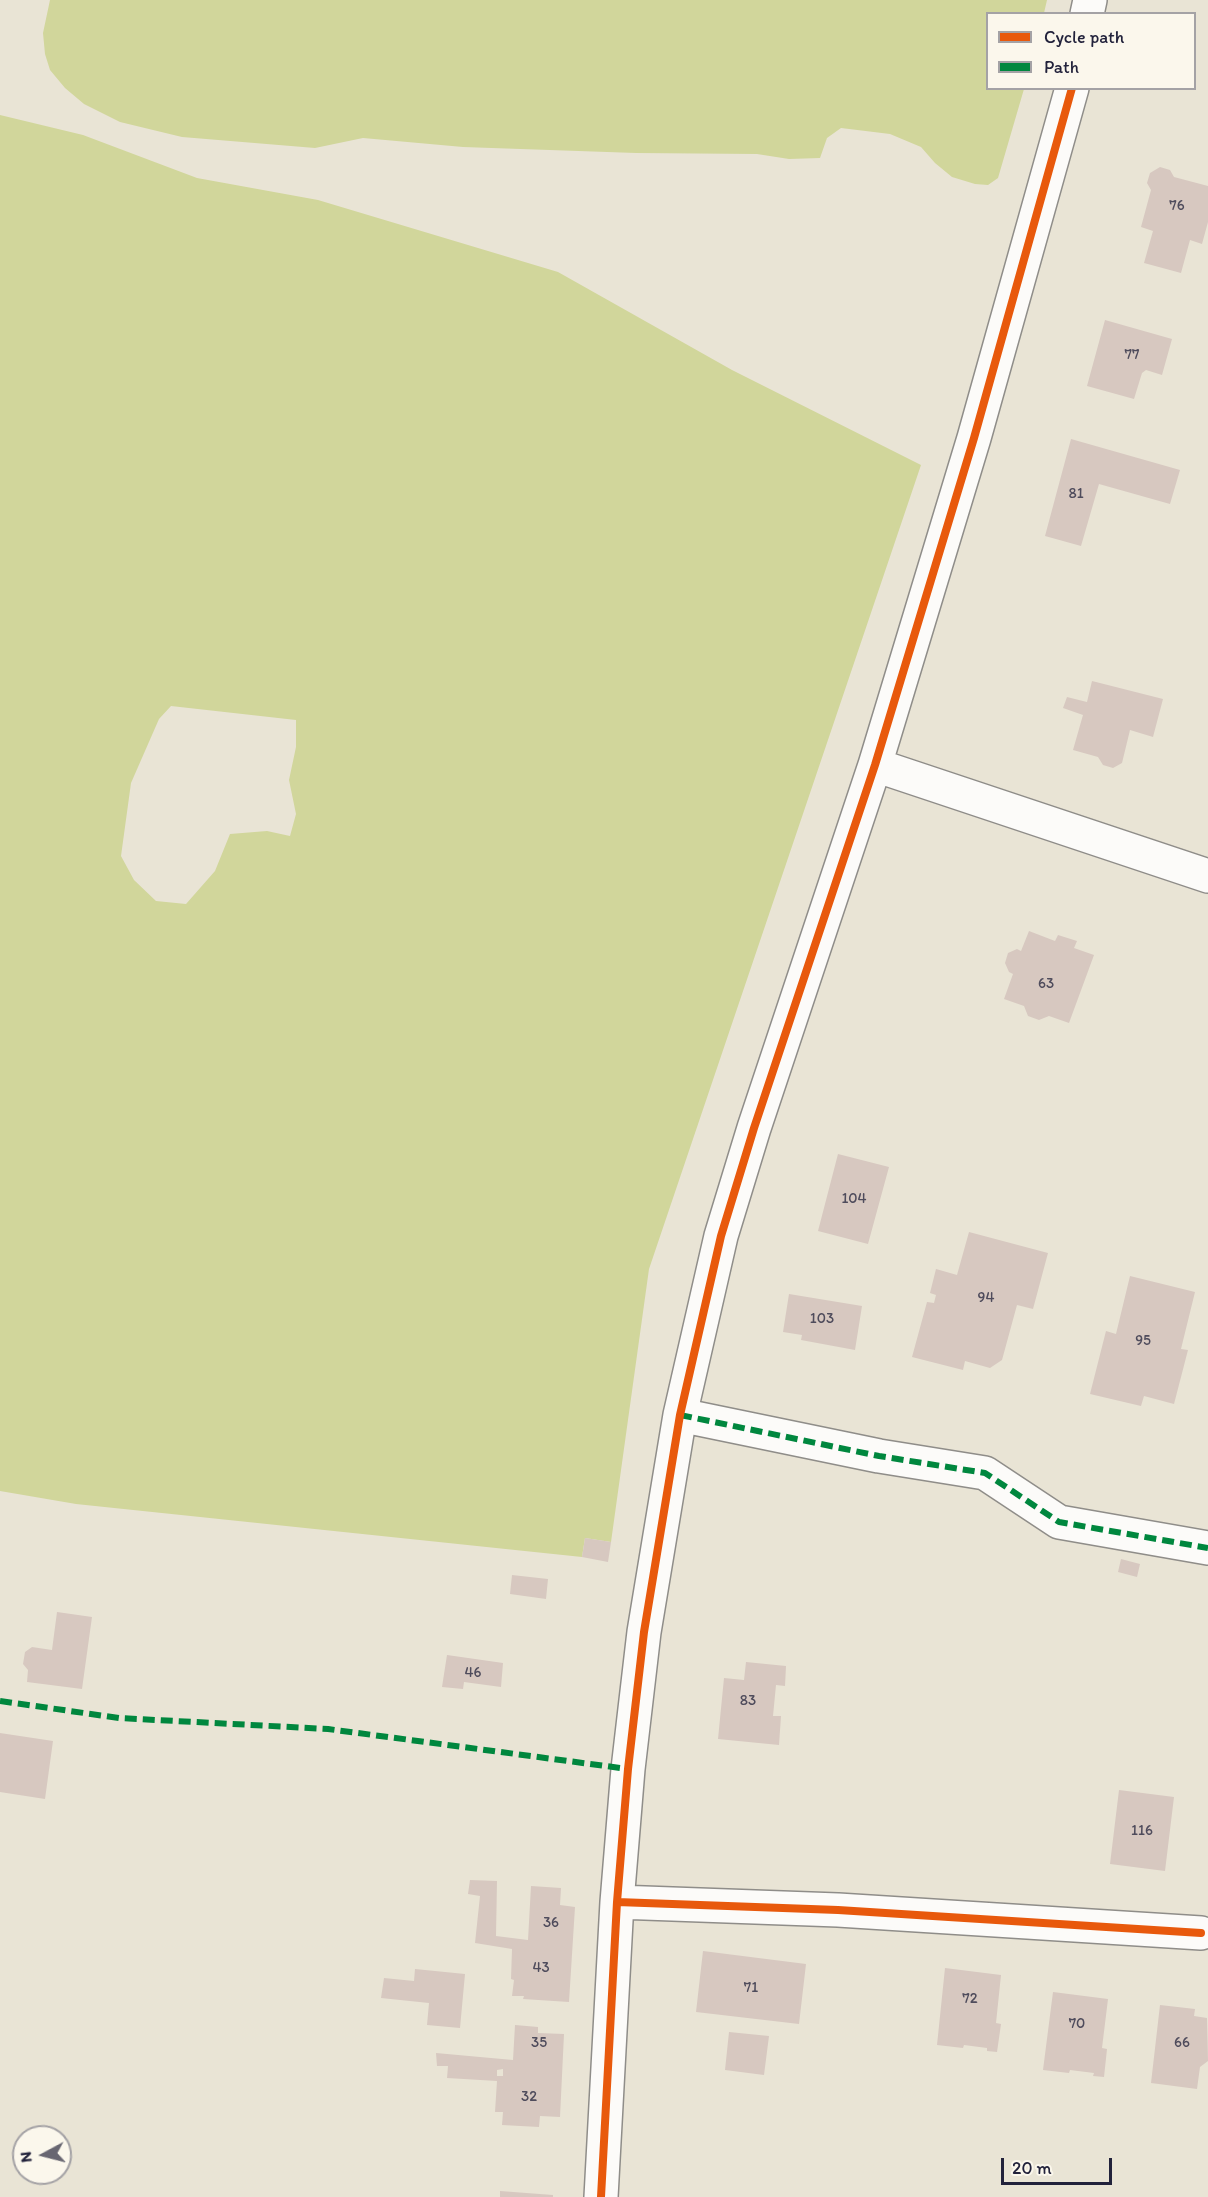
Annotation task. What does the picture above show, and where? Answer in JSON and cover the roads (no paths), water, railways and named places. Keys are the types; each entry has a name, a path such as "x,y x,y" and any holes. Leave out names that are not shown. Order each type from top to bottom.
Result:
{"street":[{"path":"601,2197 616,1902 628,1769 644,1632 680,1415 721,1236 754,1128 875,765 974,438 1071,90"},
{"path":"875,765 1208,876"},
{"path":"680,1415 879,1456 985,1473 1059,1522 1208,1548"},
{"path":"616,1902 837,1910 1201,1933"}]}
